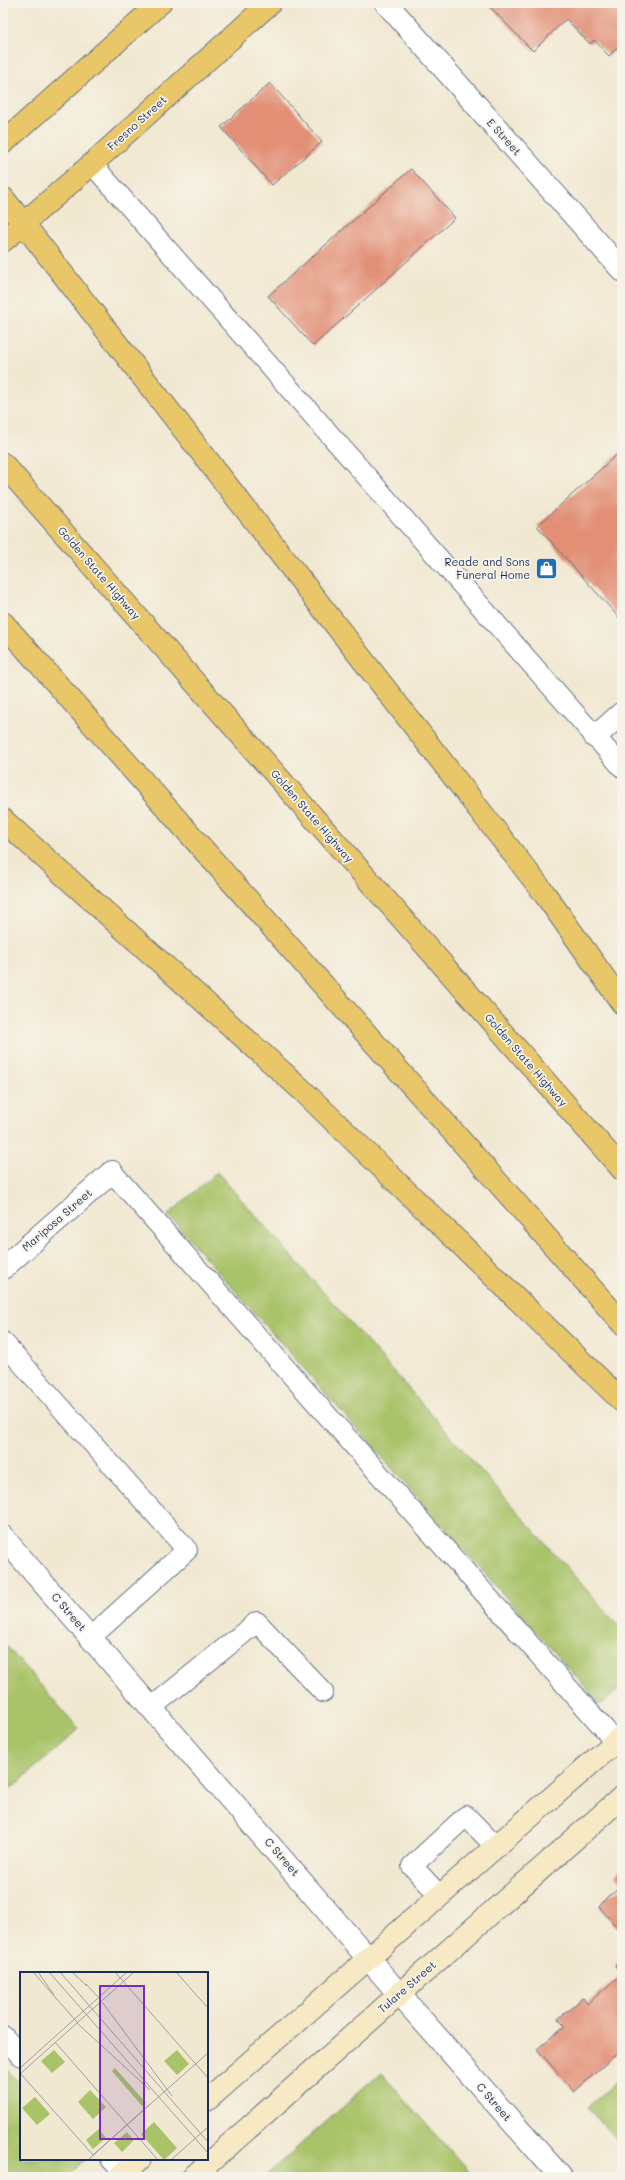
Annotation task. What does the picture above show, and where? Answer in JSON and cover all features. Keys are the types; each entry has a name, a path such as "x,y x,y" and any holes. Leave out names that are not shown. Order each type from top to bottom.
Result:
{"main road":[{"path":"3,143 160,3"},
{"name":"Fresno Street","path":"3,241 92,164 270,3"},
{"path":"3,198 544,893 622,1003"},
{"name":"Golden State Highway","path":"3,464 622,1169"},
{"path":"3,623 622,1323"},
{"path":"3,820 302,1090 622,1401"},
{"path":"208,2099 619,1739"},
{"name":"Tulare Street","path":"193,2177 622,1797"},
{"path":"118,2170 138,2160"}],"street":[{"name":"E Street","path":"386,3 622,270"},
{"path":"595,737 622,713"},
{"name":"Mariposa Street","path":"3,1268 112,1172"},
{"name":"C Street","path":"3,1536 399,1994 561,2177"}],"lane":[{"path":"92,164 622,767"},
{"path":"112,1172 619,1739"},
{"path":"3,1342 186,1550 91,1637"},
{"path":"152,1707 257,1622 323,1692"},
{"path":"440,1896 412,1866 466,1816 496,1847"},
{"path":"3,2036 20,2055"}],"green space":[{"path":"217,1172 622,1630 622,1687 601,1705 168,1215"},
{"path":"3,1642 79,1729 3,1796"},
{"path":"3,2065 20,2084 20,2160 85,2160 67,2177 3,2177"},
{"path":"381,2073 473,2177 264,2177"},
{"path":"622,2076 622,2146 587,2107"}],"building":[{"path":"486,3 622,3 622,43 609,56 594,40 590,44 566,19 533,51"},
{"path":"270,83 322,142 272,185 221,127"},
{"path":"411,169 455,218 313,346 268,296"},
{"path":"622,450 622,621 537,526"},
{"path":"622,1869 622,1884 615,1875"},
{"path":"620,1889 622,1891 622,1933 599,1907 608,1896"},
{"path":"622,1959 622,1974 615,1966"},
{"path":"622,1974 622,2049 574,2092 537,2049 565,2026 558,2019 583,1998 587,2004"}],"place":[{"name":"Reade and Sons Funeral Home","path":"546,568"}]}
